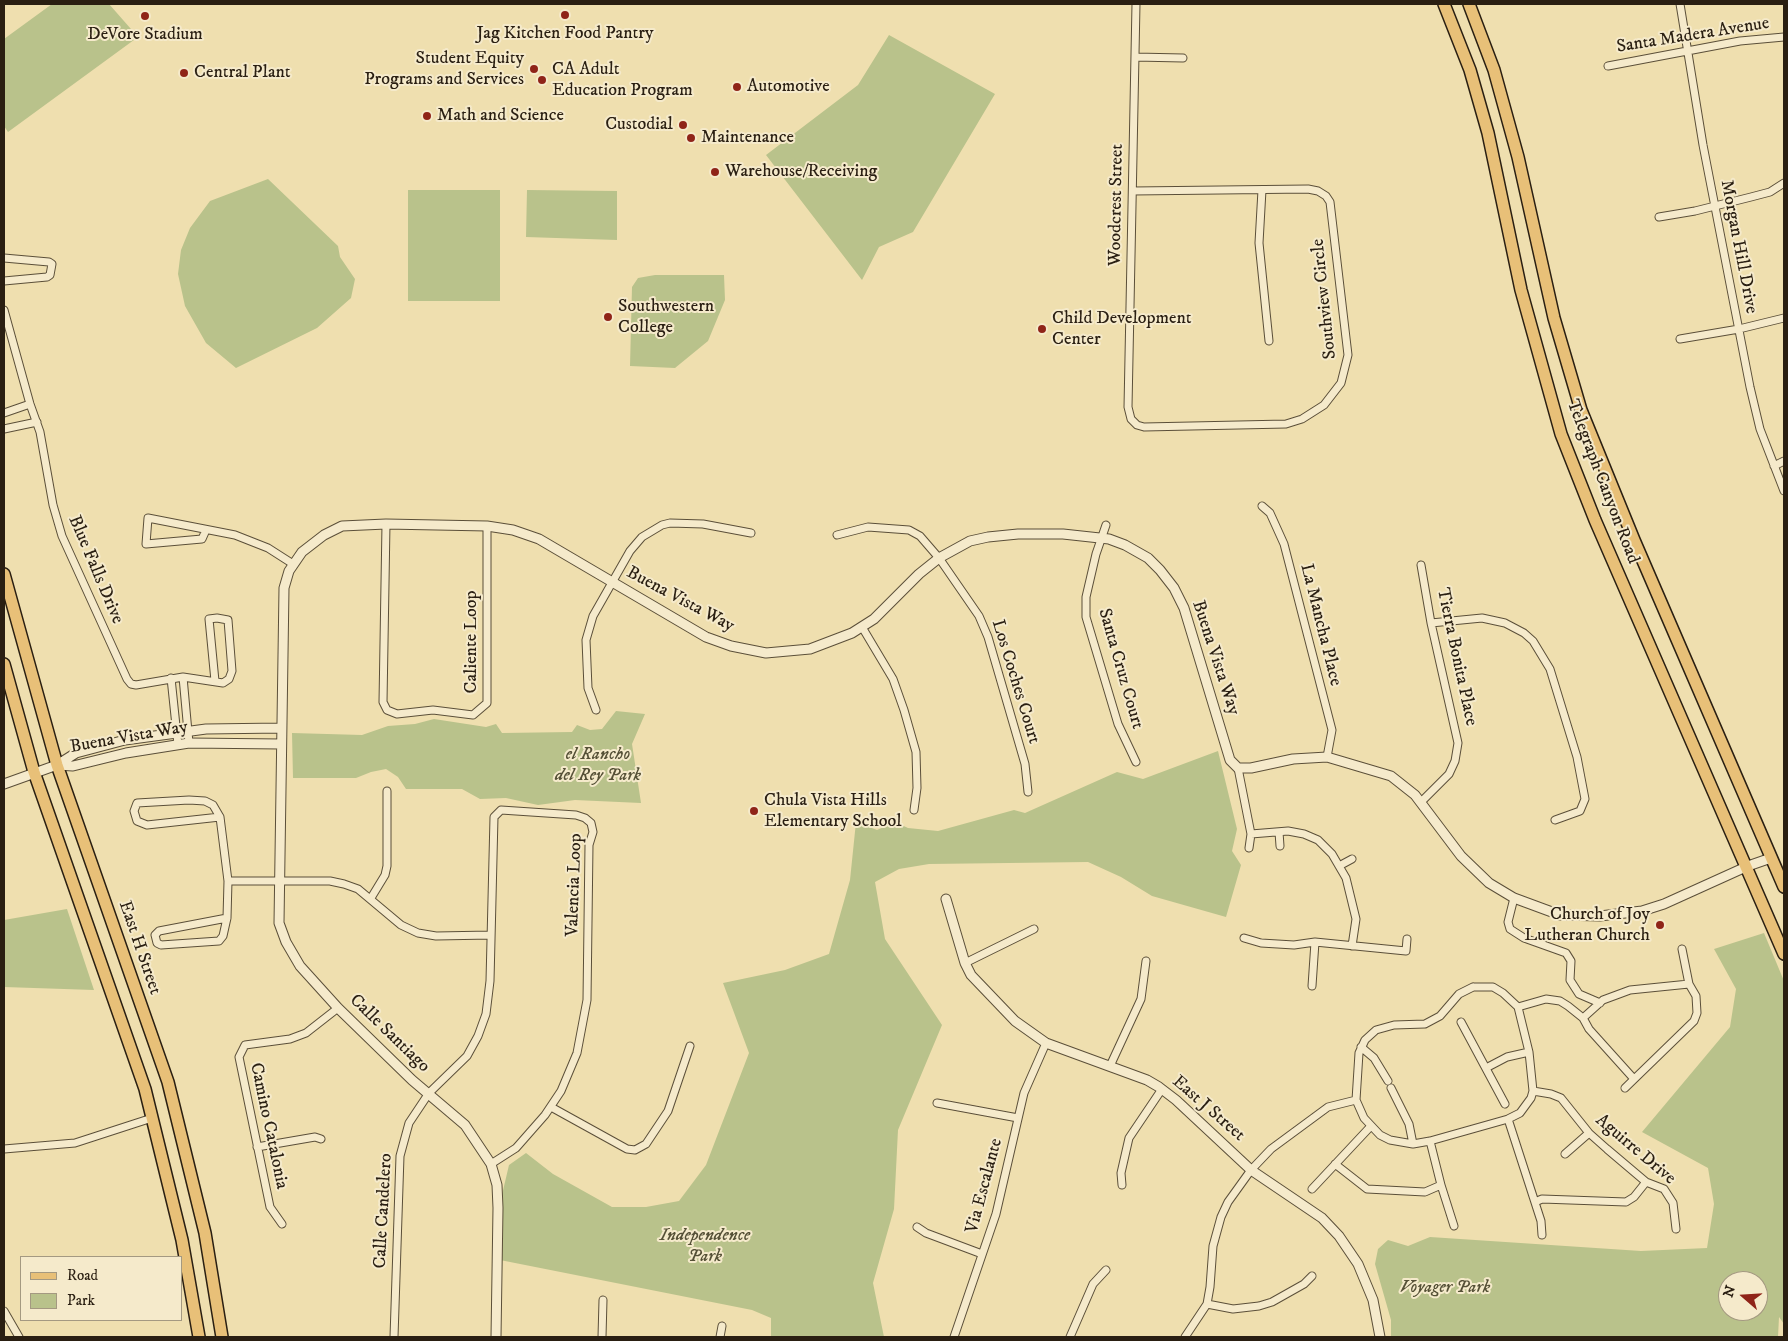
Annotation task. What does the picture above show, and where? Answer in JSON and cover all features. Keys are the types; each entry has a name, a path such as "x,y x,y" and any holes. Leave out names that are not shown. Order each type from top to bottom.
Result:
{"main road":[{"name":"Telegraph Canyon Road","path":"1444,4 1470,70 1488,133 1521,290 1561,434 1595,520 1748,866 1784,954"},
{"name":"Telegraph Canyon Road","path":"1468,4 1494,70 1518,157 1554,318 1581,410 1638,549 1784,887"},
{"name":"East H Street","path":"4,574 57,765 168,1082 205,1233 222,1337"},
{"path":"4,664 34,772 142,1080 182,1240 199,1337"}],"street":[{"name":"Woodcrest Street","path":"1128,407 1136,4"},
{"name":"Morgan Hill Drive","path":"1680,4 1686,51 1715,207 1760,429 1784,491"},
{"name":"Santa Madera Avenue","path":"1608,66 1740,41 1784,37"},
{"path":"1135,56 1183,58"},
{"path":"1660,217 1715,207 1770,192 1784,183"},
{"name":"Southview Circle","path":"1128,407 1131,419 1137,425 1144,427 1286,424 1302,420 1317,411 1336,391 1344,374 1348,355 1330,202 1322,193 1313,189 1133,191"},
{"path":"1262,190 1259,243 1269,341"},
{"path":"4,258 49,262 52,264 50,275 46,277 4,282"},
{"name":"Blue Falls Drive","path":"4,310 30,404 37,422 52,505 62,536 127,679 130,684 136,685 183,676 215,681"},
{"path":"1680,339 1739,329 1784,318"},
{"path":"4,413 30,404"},
{"path":"4,429 37,422"},
{"path":"1774,466 1784,461"},
{"name":"La Mancha Place","path":"1262,506 1270,513 1284,544 1332,730 1327,757"},
{"path":"206,530 202,539 146,544 148,518 235,535 257,543 293,564"},
{"name":"Buena Vista Way","path":"57,765 73,766 126,753 178,745 281,744 282,596 286,579 293,564 307,547 324,535 342,526 386,524 487,526 513,530 539,539 706,637 731,646 766,653 810,649 834,641 862,627 874,619 919,574 939,558 956,547 988,536 1063,534 1101,538 1125,545 1141,554 1160,570 1174,588 1184,608 1230,760 1238,768"},
{"name":"Caliente Loop","path":"386,524 383,702 386,710 397,714 433,710 472,716 487,704 487,526"},
{"path":"596,710 588,688 586,640 593,616 630,551 642,537 662,525 703,524 750,534"},
{"name":"Santa Cruz Court","path":"1106,526 1101,538 1086,596 1086,617 1118,724 1136,762"},
{"name":"Los Coches Court","path":"837,534 868,527 909,530 920,536 939,558 974,609 988,637 1025,764 1028,792"},
{"name":"Tierra Bonita Place","path":"1420,802 1448,774 1455,761 1458,743 1431,623 1421,565"},
{"path":"1431,623 1482,618 1505,623 1524,633 1533,641 1550,669 1577,757 1585,799 1580,811 1555,820"},
{"path":"209,619 228,620 232,671 229,680 223,683 215,681 209,619"},
{"path":"862,627 893,679 904,710 916,758 918,788 914,810"},
{"path":"183,676 189,744"},
{"path":"171,678 178,745"},
{"name":"Buena Vista Way","path":"4,784 57,765 76,752 125,740 188,731 281,728"},
{"name":"Calle Santiago","path":"281,744 278,913 286,942 300,966 338,1008 465,1124 491,1164 497,1185 498,1208 496,1337"},
{"path":"1249,848 1251,834 1238,768 1252,768 1293,759 1327,757 1391,776 1420,802 1461,856 1489,882 1514,898 1560,915 1600,916 1642,911 1664,904 1748,866 1772,858"},
{"path":"371,898 385,875 387,866 387,791"},
{"path":"220,818 147,825 140,823 134,811 137,803 205,801 216,807 220,818 228,881 227,918 223,936 219,941 161,945 155,939 155,935 159,931 227,918"},
{"name":"Valencia Loop","path":"429,1093 467,1056 480,1031 488,995 494,817 501,810 576,815 586,818 591,823 593,832 590,845 587,1000 577,1053 567,1079 551,1108 516,1148 491,1164"},
{"path":"1251,834 1280,832 1304,834 1318,840 1332,854 1346,878 1356,919 1352,946"},
{"path":"1280,832 1280,846"},
{"path":"1339,866 1352,859"},
{"path":"228,881 337,882 358,889 401,924 418,933 436,936 491,935"},
{"path":"1514,898 1508,922 1510,929 1524,938 1566,954 1571,961 1570,980 1579,994 1600,1003"},
{"name":"East J Street","path":"946,899 965,963 990,997 1015,1021 1046,1043 1147,1080 1162,1089 1252,1170 1322,1218 1339,1236 1358,1264 1373,1300 1380,1337"},
{"path":"965,963 1034,929"},
{"path":"1244,938 1261,943 1294,945 1315,942 1406,952 1407,939"},
{"path":"1312,986 1315,942"},
{"path":"1625,1088 1694,1021 1697,1013 1696,996 1689,984 1682,949"},
{"path":"1110,1066 1141,999 1146,961"},
{"path":"1583,1018 1600,1003 1630,990 1689,984"},
{"path":"1473,987 1493,987 1503,993 1518,1007 1529,1052 1533,1091 1531,1098 1520,1113 1508,1120 1413,1144 1390,1140 1371,1126 1364,1118 1356,1100 1359,1053 1376,1030 1394,1025 1417,1026 1440,1016 1459,994 1473,987"},
{"path":"1518,1007 1553,999 1568,1006 1583,1018 1589,1029 1634,1080"},
{"name":"Camino Catalonia","path":"282,1224 270,1207 238,1057 245,1045 290,1039 306,1033 338,1008"},
{"path":"1461,1022 1505,1104"},
{"name":"Via Escalante","path":"954,1337 996,1214 1028,1080 1046,1043"},
{"path":"551,1108 627,1150 635,1150 646,1144 668,1111 690,1046"},
{"path":"1362,1047 1374,1058 1389,1084 1409,1124 1413,1144"},
{"path":"1486,1068 1507,1057 1529,1052"},
{"path":"1122,1184 1121,1173 1129,1138 1162,1089"},
{"name":"Aguirre Drive","path":"1533,1091 1561,1098 1590,1133 1646,1182 1664,1190 1673,1202 1676,1230"},
{"name":"Calle Candelero","path":"394,1337 400,1156 409,1123 429,1093"},
{"path":"1185,1337 1206,1304 1210,1287 1213,1246 1221,1217 1228,1202 1252,1170 1271,1149 1328,1107 1356,1100"},
{"path":"937,1103 1018,1118"},
{"path":"4,1149 75,1143 152,1118"},
{"path":"1508,1120 1541,1221 1542,1235"},
{"path":"1312,1190 1371,1126"},
{"path":"1565,1154 1590,1133"},
{"path":"257,1147 314,1137 321,1139"},
{"path":"1430,1141 1441,1186 1454,1226"},
{"path":"1335,1164 1368,1189 1379,1192 1424,1192 1441,1186"},
{"path":"1535,1202 1542,1199 1626,1202 1634,1197 1646,1182"},
{"path":"917,1227 926,1233 982,1254"},
{"path":"1070,1337 1093,1284 1106,1270"},
{"path":"1206,1304 1234,1309 1259,1306 1272,1302 1304,1284 1312,1276"},
{"path":"602,1337 603,1300"},
{"path":"4,1310 19,1337"},
{"path":"720,1337 722,1326"}],"green space":[{"path":"52,4 109,4 138,37 8,132 4,126 4,39"},
{"path":"889,35 995,94 913,232 879,247 862,280 766,155 858,85"},
{"path":"268,179 338,246 340,257 355,279 351,298 317,328 236,368 206,343 185,306 178,274 181,250 190,228 210,201"},
{"path":"408,190 500,190 500,301 408,301"},
{"path":"527,190 617,191 617,240 526,237"},
{"path":"655,275 724,275 725,300 708,341 675,368 630,366 632,287 638,278"},
{"name":"el Rancho del Rey Park","path":"616,711 645,714 632,744 641,803 575,800 538,805 506,798 480,799 462,789 406,789 398,777 386,769 356,778 293,778 292,733 362,735 388,726 415,724 434,719 486,727 496,724 502,733 572,732 577,725 590,730 602,729"},
{"name":"Independence Park","path":"1218,751 1237,829 1232,851 1241,865 1226,917 1152,896 1121,877 1088,862 929,864 899,869 875,882 885,939 942,1025 898,1130 894,1209 873,1283 884,1337 771,1337 771,1318 752,1310 500,1260 501,1199 509,1165 526,1153 553,1174 612,1207 646,1207 679,1201 706,1165 749,1053 723,983 785,970 829,954 850,880 856,822 877,830 895,822 908,828 938,831 1014,810 1025,813 1117,772 1143,779"},
{"path":"67,909 94,990 4,987 4,920"},
{"name":"Voyager Park","path":"1764,933 1784,981 1784,1324 1779,1317 1778,1337 1391,1337 1391,1320 1375,1264 1378,1249 1388,1240 1408,1246 1430,1237 1641,1251 1707,1248 1714,1204 1708,1168 1642,1132 1730,1027 1736,989 1714,949"}],"place":[{"name":"Jag Kitchen Food Pantry","path":"565,15"},
{"name":"DeVore Stadium","path":"145,16"},
{"name":"Student Equity Programs and Services","path":"534,69"},
{"name":"Central Plant","path":"184,73"},
{"name":"CA Adult Education Program","path":"542,80"},
{"name":"Automotive","path":"737,87"},
{"name":"Math and Science","path":"427,116"},
{"name":"Custodial","path":"683,125"},
{"name":"Maintenance","path":"691,138"},
{"name":"Warehouse/Receiving","path":"715,172"},
{"name":"Southwestern College","path":"608,317"},
{"name":"Child Development Center","path":"1042,329"},
{"name":"Chula Vista Hills Elementary School","path":"754,811"},
{"name":"Church of Joy Lutheran Church","path":"1660,925"}]}
